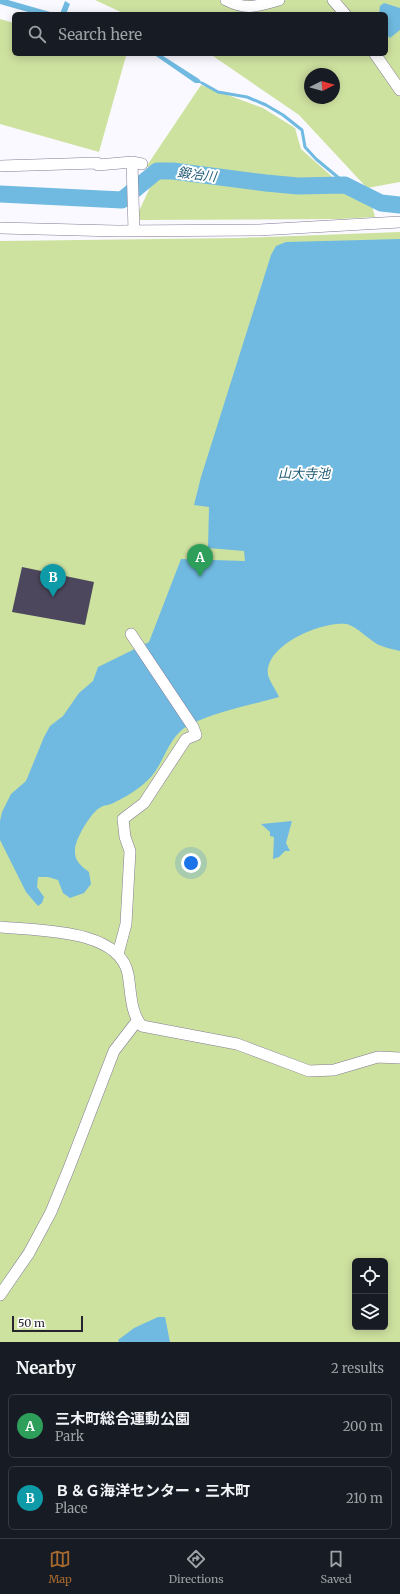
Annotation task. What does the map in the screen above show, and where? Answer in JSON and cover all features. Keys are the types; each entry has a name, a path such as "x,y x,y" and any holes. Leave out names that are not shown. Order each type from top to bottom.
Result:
{"street":[{"path":"226,0 237,5 248,7 259,7 279,0"},
{"path":"333,0 343,12"},
{"path":"376,56 400,90"},
{"path":"0,166 137,163 133,225"},
{"path":"0,228 133,225 282,229 400,222"},
{"path":"118,954 126,924 130,851 125,837 123,819 144,804 186,739 196,735 193,727 131,634"},
{"path":"0,927 81,936 105,945 118,954 127,970 134,1015 142,1026 237,1044 309,1071 334,1070 378,1057 400,1058"},
{"path":"0,1295 29,1254 50,1212 114,1051 137,1021"}],"green space":[{"path":"95,0 400,0 400,182 367,188 299,115 213,56 388,56 388,12 121,12"},
{"path":"0,19 12,22 12,56 126,56 99,152 0,124"},
{"path":"201,85 263,108 295,128 301,149 337,181 267,178 176,167 146,167"},
{"path":"156,175 275,188 344,190 361,198 372,206 375,217 340,219 140,220 140,217 137,215"},
{"path":"400,232 400,1342 0,1342 0,241 239,238"}],"water":[{"path":"0,0 8,0 50,12 28,12 0,4"},
{"path":"65,1 70,4 67,12 61,12"},
{"path":"384,3 400,8 400,30 390,38 388,36 388,12 379,12 380,6"},
{"path":"156,56 163,56 199,79 202,83 195,83"},
{"path":"346,184 390,203 400,202 400,208 378,205 345,187"},
{"name":"山大寺池","path":"400,239 400,651 379,645 354,627 346,624 323,626 296,637 275,654 269,664 268,675 279,697 210,716 189,725 182,730 171,743 154,774 141,787 112,804 101,807 93,814 84,826 76,845 75,854 81,866 89,872 91,884 84,893 70,898 63,893 58,880 48,877 38,877 37,887 44,897 42,903 38,906 26,892 0,840 0,821 2,812 11,794 26,781 50,726 63,716 79,693 93,681 98,667 149,642 181,559 245,561 244,551 208,548 209,507 194,505 201,477 271,255 276,246 286,242"},
{"path":"292,821 286,843 290,851 285,851 279,857 273,859 274,837 270,836 270,832 261,824"},
{"path":"158,1317 165,1317 170,1342 119,1342 118,1340 134,1328"}],"building":[{"path":"22,567 94,582 85,625 12,612"}],"waterway":[{"path":"202,83 218,92 247,97 266,105 283,115 302,130 305,147 316,159 346,184"},
{"name":"鍛冶川","path":"0,194 122,200 157,171 173,171 298,186 345,185 381,203 400,205"}],"place":[{"name":"三木町総合運動公園","path":"200,577"},
{"name":"Ｂ＆Ｇ海洋センター・三木町","path":"53,597"}]}
